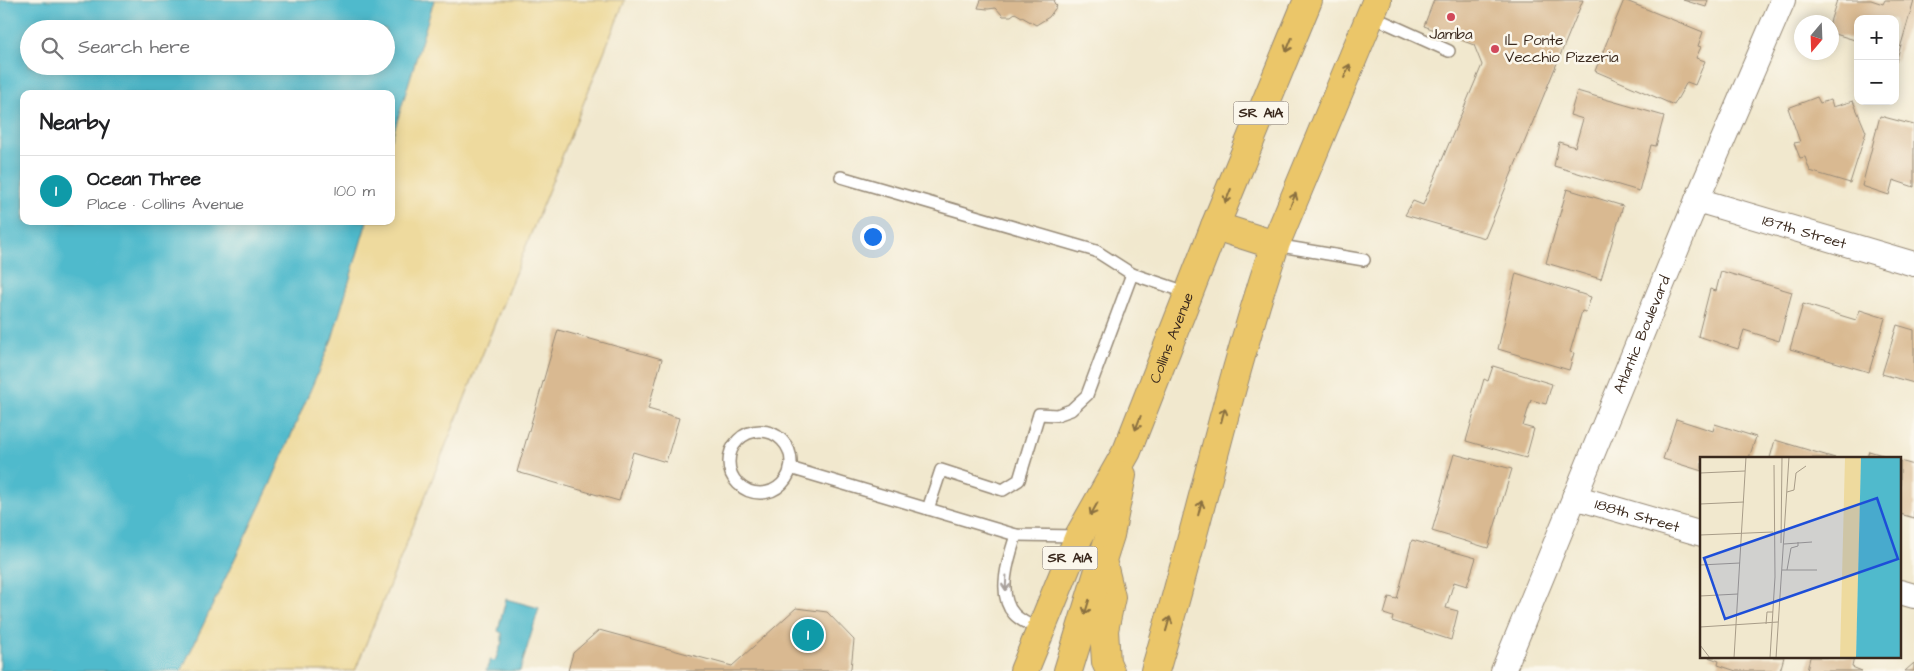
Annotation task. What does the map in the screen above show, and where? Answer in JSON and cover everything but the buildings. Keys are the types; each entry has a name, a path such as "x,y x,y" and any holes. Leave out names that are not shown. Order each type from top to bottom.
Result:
{"main road":[{"name":"Collins Avenue","path":"1024,671 1079,536 1127,451 1215,226 1308,0"},
{"path":"1155,671 1188,553 1223,415 1274,245 1374,8"},
{"path":"1215,226 1274,245"},
{"path":"1068,671 1110,535 1127,451"},
{"path":"1102,560 1112,597 1104,630 1106,662 1110,671"}],"street":[{"name":"Atlantic Boulevard","path":"1503,671 1697,200 1783,0"},
{"name":"187th Street","path":"1697,200 1914,264"},
{"name":"188th Street","path":"1574,497 1700,533"}],"lane":[{"path":"1374,8 1449,51"},
{"path":"841,177 1096,250 1132,274 1189,293"},
{"path":"1274,245 1364,260"},
{"path":"928,509 941,470 1003,490 1019,480 1039,414 1057,415 1071,410 1087,395 1132,274"},
{"path":"765,431 774,434 788,448 790,468 787,477 780,486 771,491 760,493 740,486 733,478 728,458 737,440 745,434 765,431"},
{"path":"790,468 1016,536 1079,536"},
{"path":"1016,536 1007,562 1005,599 1014,615 1040,630"}],"sand":[{"path":"434,0 625,0 355,671 181,671 270,485 332,339 366,225 395,225 395,128"}],"water":[{"path":"0,0 434,0 395,128 395,90 20,90 20,225 366,225 332,339 270,485 181,671 0,671"},
{"path":"506,599 539,608 520,671 486,671 490,660 495,661 502,642 502,633 498,631"}],"place":[{"name":"Jamba","path":"1451,17"},
{"name":"IL Ponte Vecchio Pizzeria","path":"1495,49"},
{"name":"Ocean Three","path":"808,635"}]}
